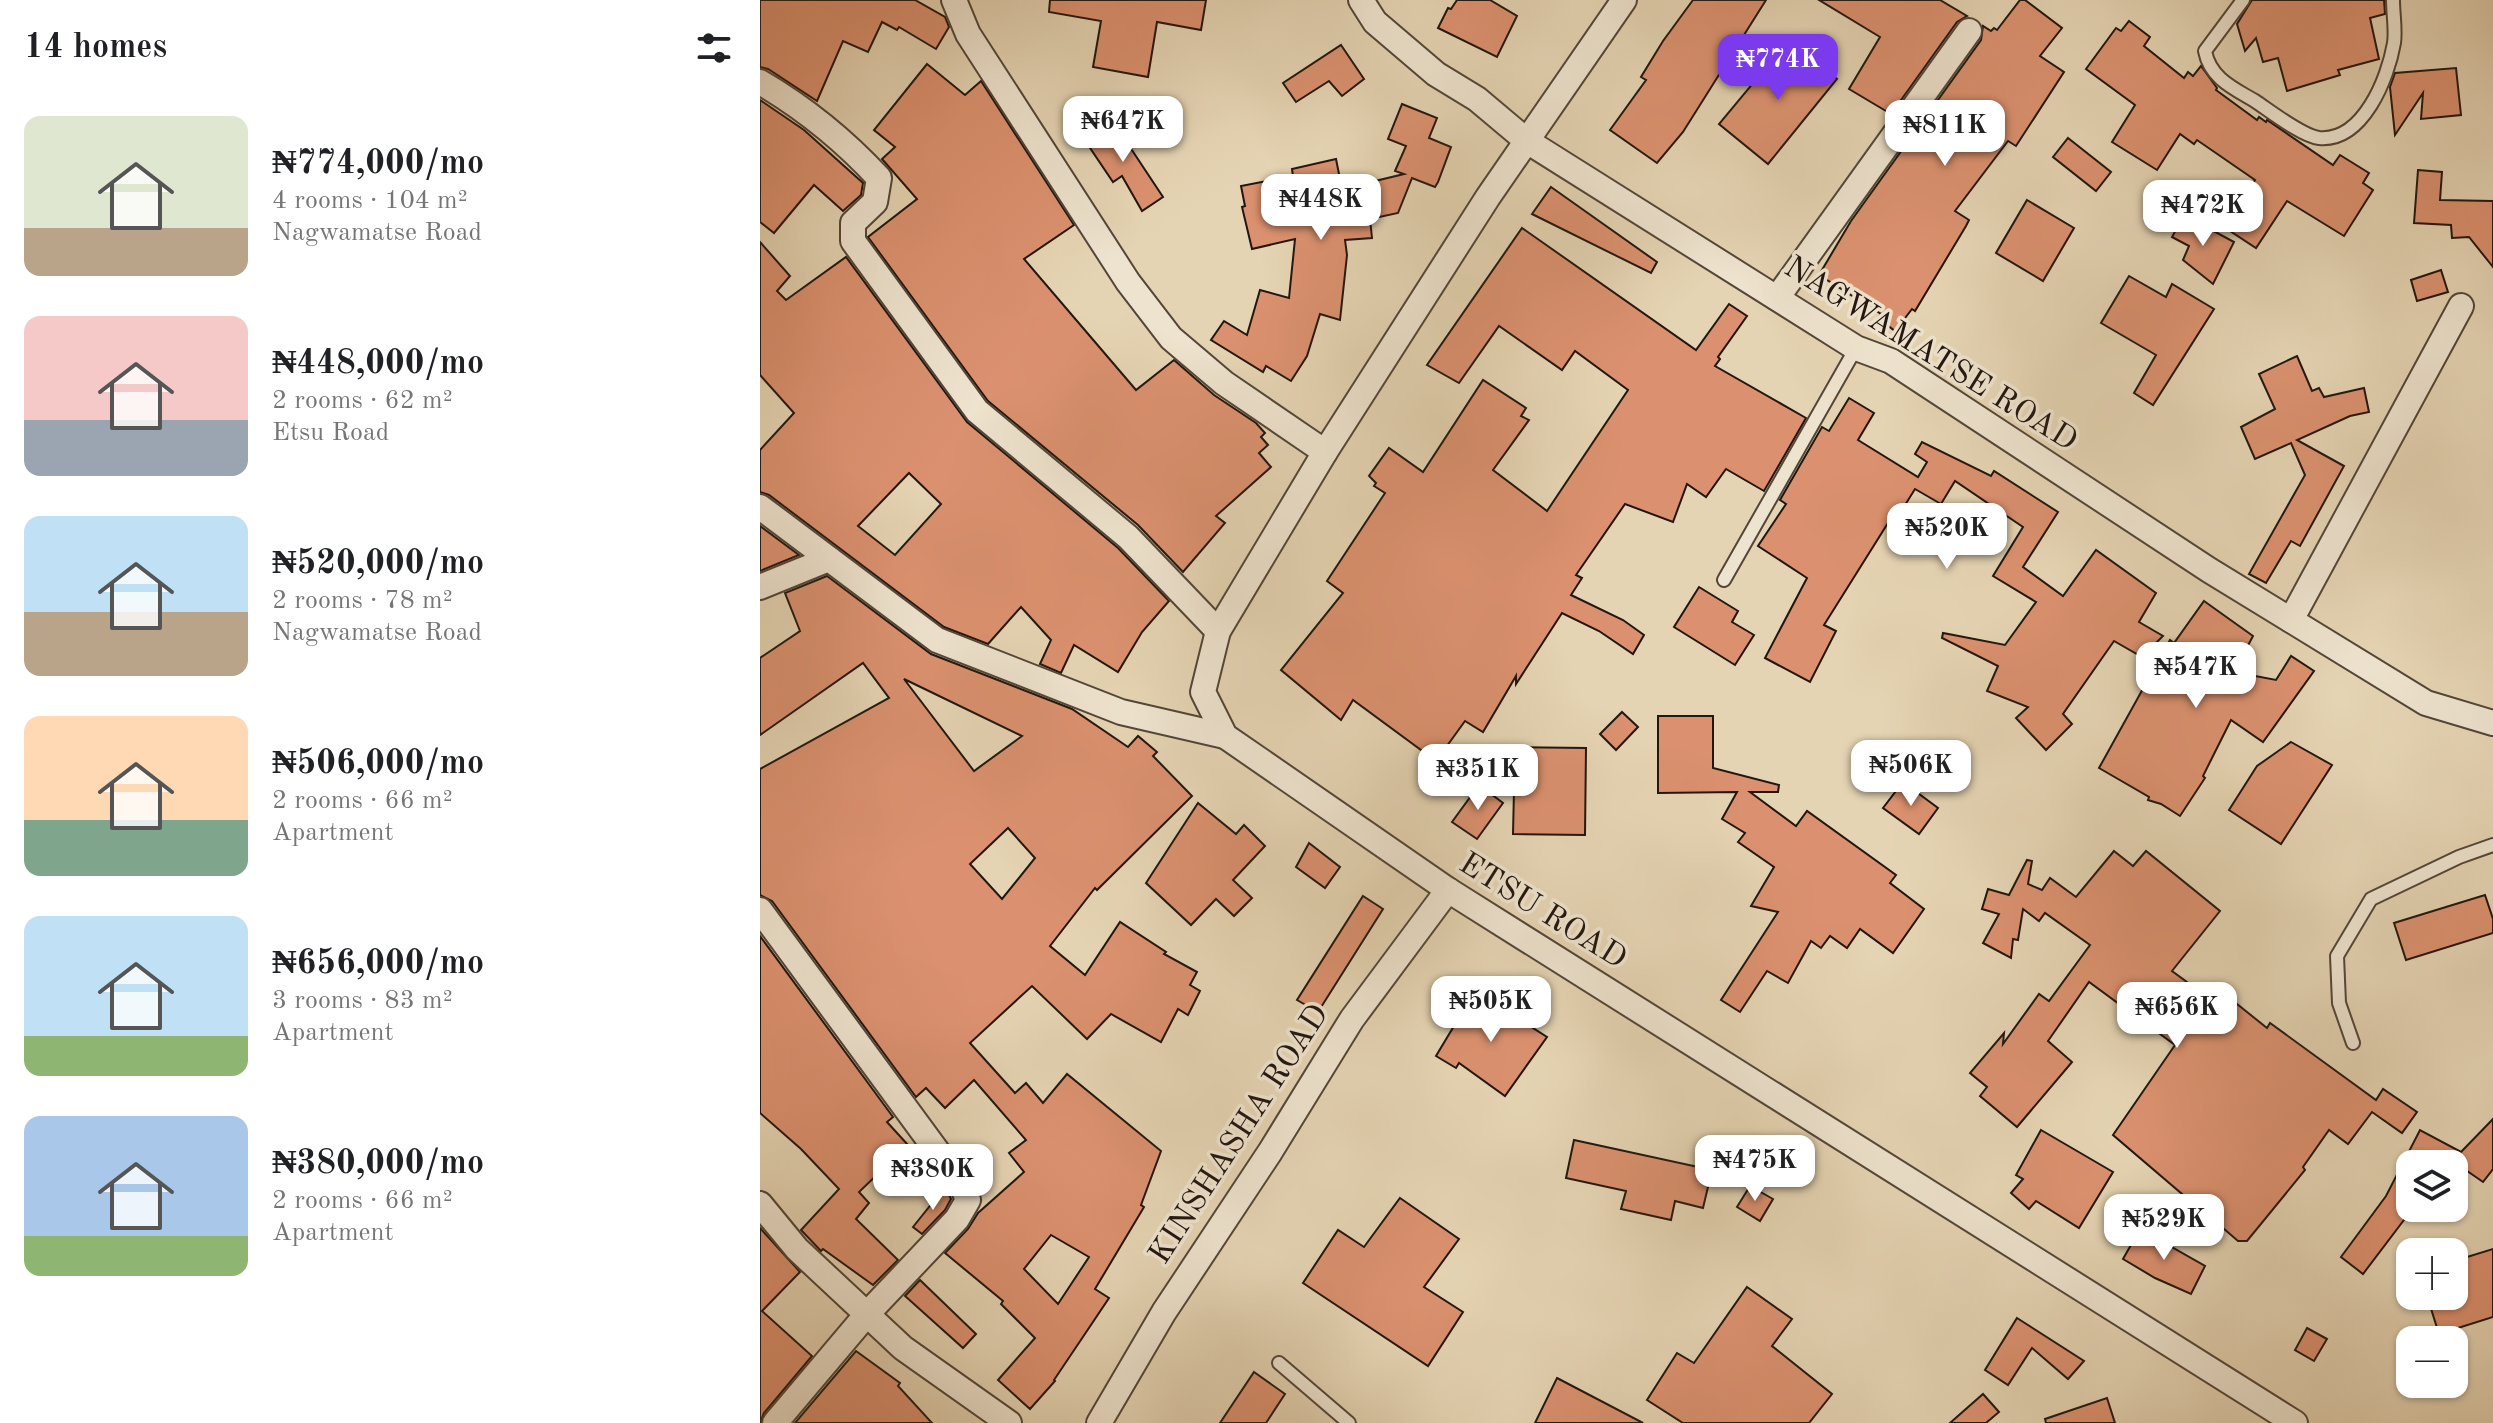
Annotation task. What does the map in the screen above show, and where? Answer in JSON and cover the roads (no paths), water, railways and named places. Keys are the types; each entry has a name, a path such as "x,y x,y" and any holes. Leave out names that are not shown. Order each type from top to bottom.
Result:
{"street":[{"path":"954,0 968,34 1128,282 1171,338 1224,383 1325,452"},
{"name":"NAGWAMATSE ROAD","path":"1361,0 1375,22 1436,74 1477,99 1527,141 1856,348 1891,361 2209,570 2426,703 2493,723"},
{"name":"ETSU ROAD","path":"1624,0 1488,197 1325,452 1218,631 1203,692 1225,736 1448,890 2295,1423"},
{"path":"1777,298 1969,31"},
{"path":"760,82 797,104 844,141 879,178 875,202 853,223 853,241 977,411 1128,537 1218,631"},
{"path":"2291,620 2461,306"},
{"path":"760,507 937,640 1121,712 1225,736"},
{"path":"760,587 829,559"},
{"name":"KINSHASHA ROAD","path":"1099,1423 1164,1312 1270,1152 1352,1019 1448,890"},
{"path":"760,910 962,1185 968,1200 957,1219 867,1314 775,1423"},
{"path":"760,1204 797,1249 903,1348 1009,1423"}],"lane":[{"path":"2243,0 2205,51 2208,66 2215,76 2298,129 2318,138 2340,135 2361,120 2382,86 2394,42 2393,0"},
{"path":"1724,580 1856,348"},
{"path":"2353,1043 2339,1003 2337,956 2371,899 2459,857 2493,845"},
{"path":"1279,1363 1349,1423"}]}
